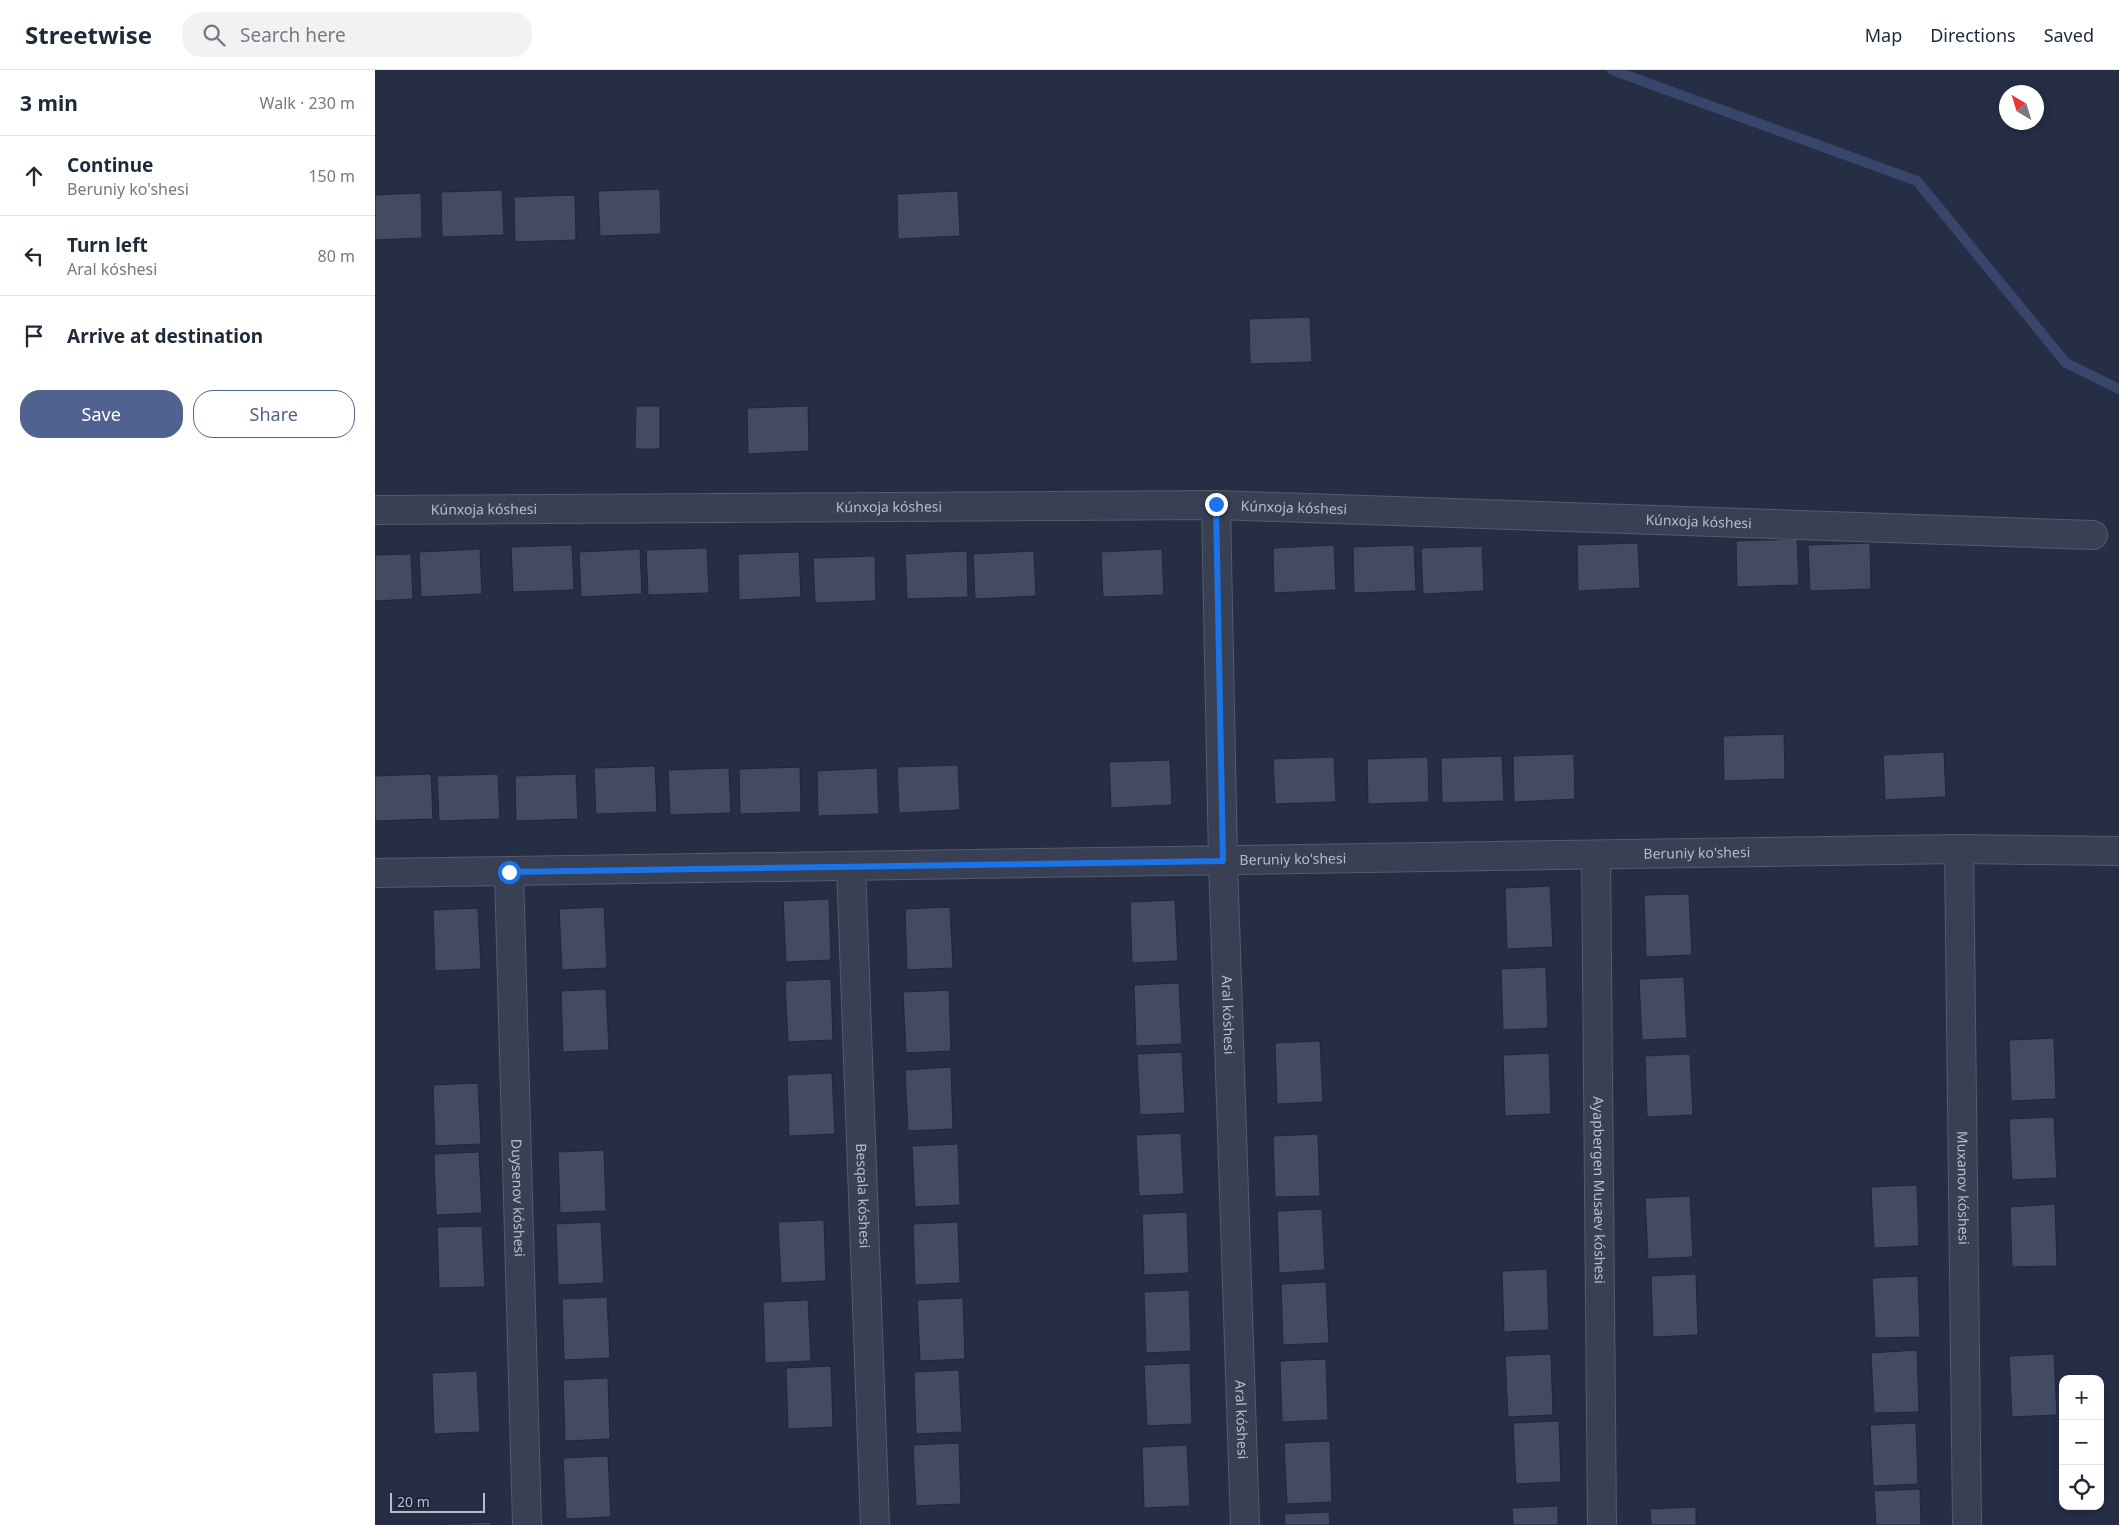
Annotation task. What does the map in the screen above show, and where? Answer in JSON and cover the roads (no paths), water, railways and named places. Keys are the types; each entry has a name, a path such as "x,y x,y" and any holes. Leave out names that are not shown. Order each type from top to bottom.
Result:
{"street":[{"name":"Kúnxoja kóshesi","path":"375,510 1216,504 2093,535"},
{"name":"Aral kóshesi","path":"1216,504 1223,861 1245,1525"},
{"name":"Beruniy ko'shesi","path":"375,874 1959,849 2119,851"},
{"name":"Muxanov kóshesi","path":"1959,849 1967,1525"},
{"name":"Ayapbergen Musaev kóshesi","path":"1596,855 1602,1525"},
{"name":"Besqala kóshesi","path":"851,866 875,1525"},
{"name":"Duysenov kóshesi","path":"509,872 527,1525"}],"waterway":[{"path":"1612,70 1917,181 2066,363 2119,389"}]}
